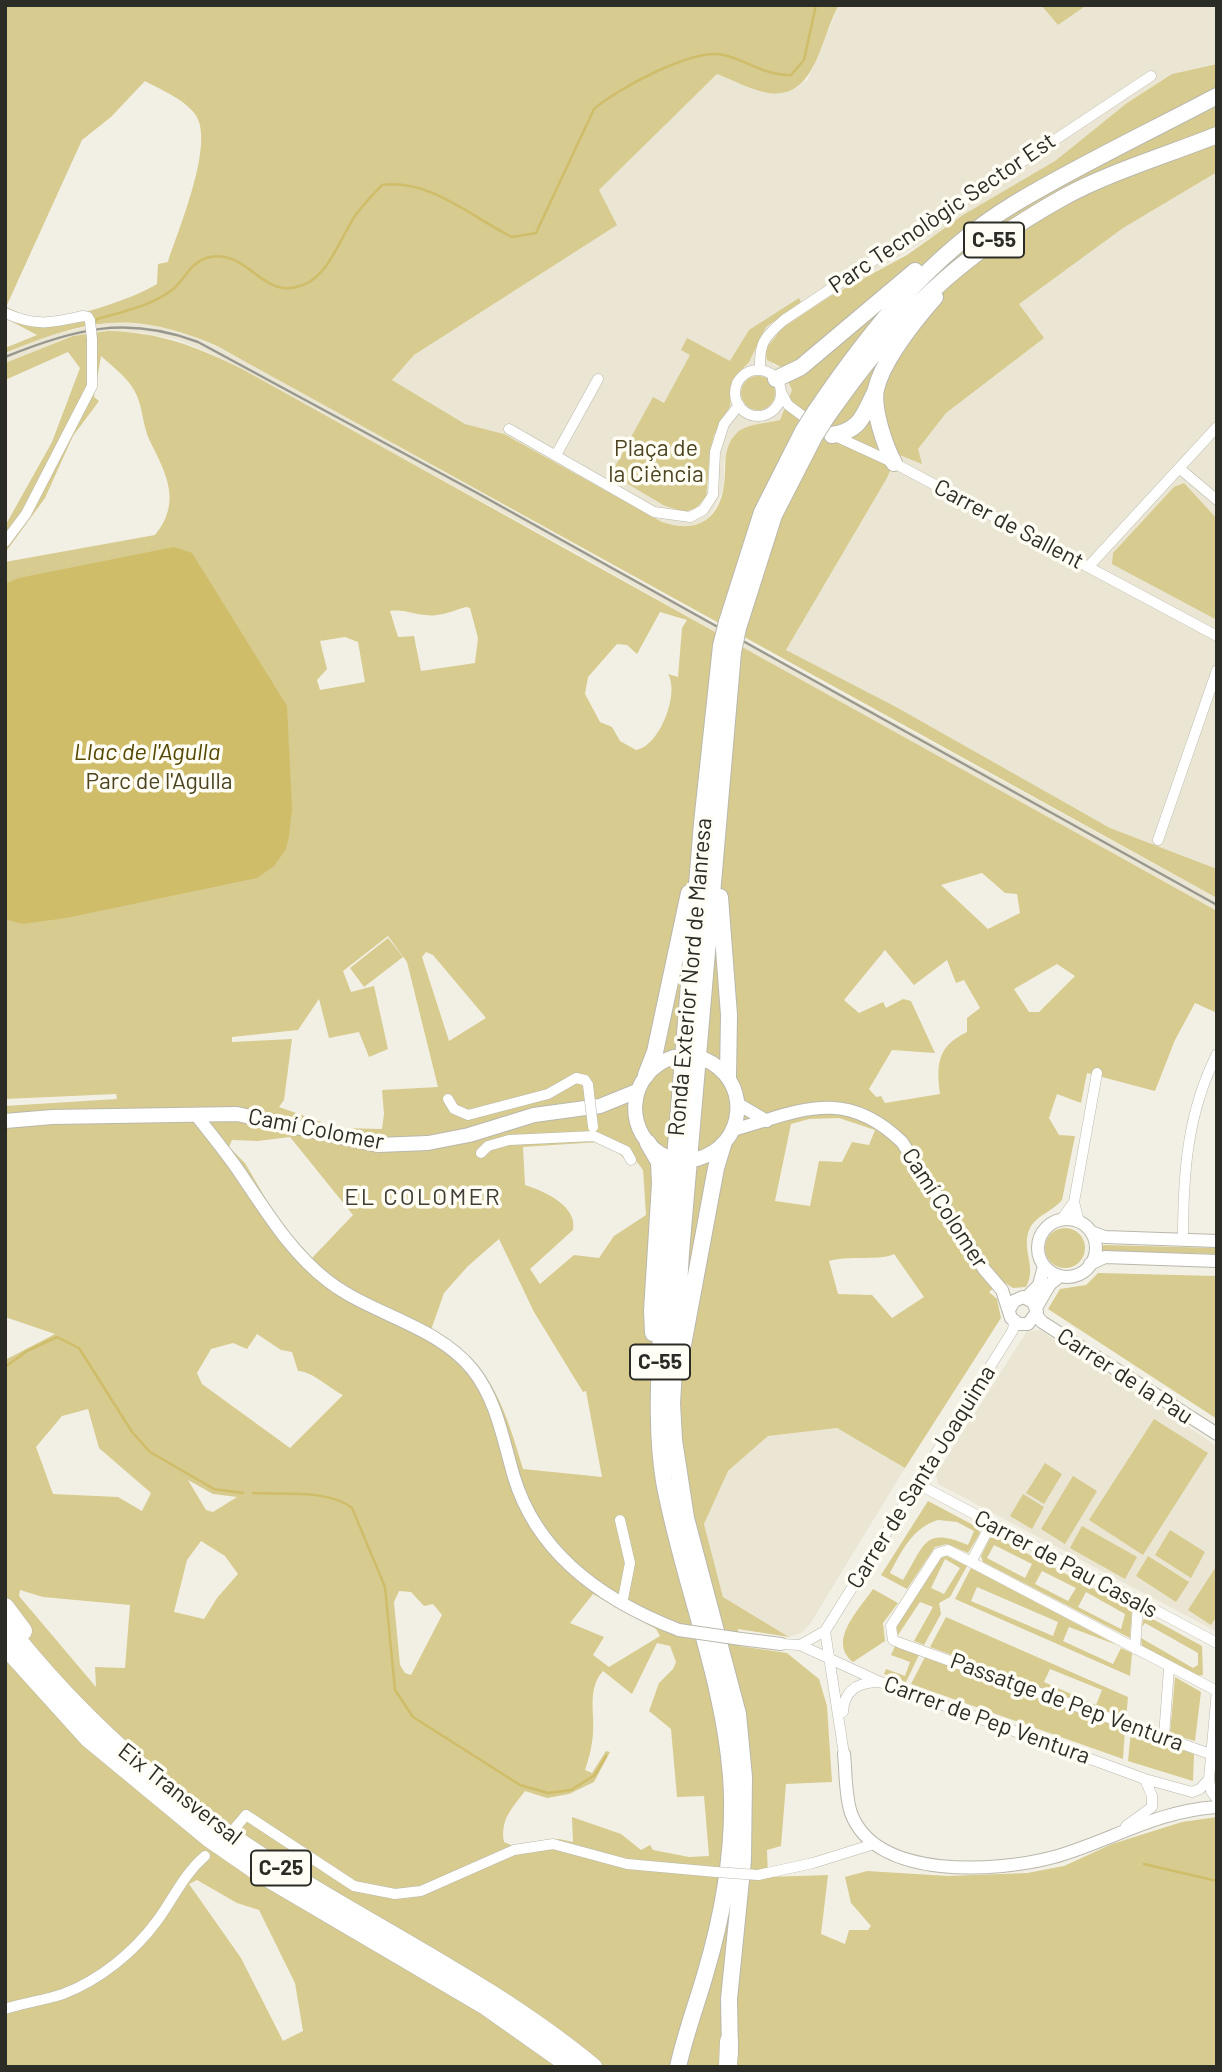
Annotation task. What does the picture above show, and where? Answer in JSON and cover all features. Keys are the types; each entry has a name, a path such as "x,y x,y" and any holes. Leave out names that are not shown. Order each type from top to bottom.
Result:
{"highway":[{"path":"1191,110 1217,88"},
{"name":"Ronda Exterior Nord de Manresa","path":"678,2067 722,1907 730,1859 731,1777 717,1684 673,1523 664,1478 665,1405 661,1332 700,850 727,649 762,512 811,423 854,354 906,293 936,265 1012,205 1217,96"},
{"name":"Ronda Exterior Nord de Manresa","path":"811,423 919,299 973,253 1066,195 1217,135"},
{"path":"779,386 971,225 1012,205"},
{"path":"832,435 849,432 860,421 897,348 928,305 973,253"},
{"path":"876,390 883,441 894,463"},
{"name":"Ronda Exterior Nord de Manresa","path":"727,649 718,814 681,1252 665,1405 674,1440 686,1518 738,1714 744,1777 743,1860 729,1999 729,2041"},
{"path":"718,814 720,911 729,1015 728,1076"},
{"path":"646,1075 655,1052 680,925 700,850"},
{"path":"648,1143 659,1162 652,1311 665,1405"},
{"path":"665,1405 723,1145"},
{"path":"5,1607 85,1701 162,1783"},
{"name":"Eix Transversal","path":"5,1624 58,1686 117,1746 162,1783 267,1860 488,1993 593,2067"},
{"name":"Eix Transversal","path":"5,1646 88,1738 209,1838 261,1874 484,2005 572,2067"},
{"path":"729,2041 730,2067"}],"main road":[{"path":"667,1157 648,1143 636,1122 637,1091 646,1075 659,1064 674,1057"},
{"path":"697,1159 723,1145 733,1130 738,1104 728,1076 704,1059"},
{"name":"Camí Colomer","path":"5,1121 52,1117 261,1117 334,1138 378,1145 428,1143 469,1135 534,1115 600,1106 637,1091"},
{"name":"Camí Colomer","path":"600,1106 617,1108 636,1122"}],"street":[{"name":"Parc Tecnològic Sector Est","path":"760,370 759,354 765,336 784,320 1151,76"},
{"path":"5,313 28,323 46,324 88,317 92,339 92,386 26,514 5,542"},
{"path":"760,370 779,386 778,405 771,412 755,416 739,405 735,394 737,383 745,374 760,370"},
{"path":"556,456 598,379"},
{"name":"Carrer de Sallent","path":"779,386 811,423"},
{"path":"509,429 654,512 690,517 703,510 713,495 715,452 724,424 739,405"},
{"name":"Carrer de Sallent","path":"771,412 811,423 894,463 1217,636"},
{"path":"1089,566 1217,427"},
{"path":"1179,468 1217,500"},
{"path":"1158,840 1217,670"},
{"path":"1183,1240 1183,1183 1188,1142 1194,1112 1217,1054"},
{"path":"1097,1073 1074,1202 1079,1222 1091,1233 1105,1237 1217,1241"},
{"path":"448,1099 454,1109 468,1115 548,1094 576,1078 585,1080 588,1085 593,1132"},
{"path":"738,1104 767,1121"},
{"name":"Camí Colomer","path":"733,1130 798,1109 828,1105 861,1112 888,1128 902,1142 984,1269 1002,1290 1012,1316"},
{"path":"196,1115 305,1261 350,1297 435,1339 458,1354 472,1369 484,1387 501,1427 515,1480 536,1525 562,1559 584,1579 622,1604 679,1630 800,1645"},
{"path":"481,1153 488,1146 509,1140 593,1132 626,1152 631,1160"},
{"path":"1060,1276 1044,1266 1038,1254 1040,1238 1046,1227 1061,1220 1074,1202"},
{"path":"1061,1220 1079,1222"},
{"path":"1090,1264 1096,1250 1091,1233"},
{"path":"1044,1266 1039,1285 1023,1298 1014,1301 1012,1316 1026,1325 1050,1284 1060,1276 1077,1275 1090,1264 1105,1257 1217,1261"},
{"name":"Camí Colomer","path":"1002,1290 1023,1298"},
{"name":"Carrer de la Pau","path":"1023,1298 1042,1322 1217,1434"},
{"name":"Carrer de Santa Joaquima","path":"800,1645 825,1631 1013,1330 1012,1316"},
{"name":"Carrer de Pau Casals","path":"916,1483 1217,1643"},
{"path":"620,1520 630,1563 622,1604"},
{"path":"991,1524 971,1562 1217,1691 1209,1779 1211,1791 1217,1799"},
{"name":"Passatge de Pep Ventura","path":"971,1562 948,1550 938,1553 891,1626 893,1640 1210,1754"},
{"path":"1135,1649 1138,1603"},
{"path":"825,1631 850,1811 863,1833 874,1844 894,1856 916,1863 1009,1864 1057,1856 1179,1811 1217,1807"},
{"name":"Carrer de Pep Ventura","path":"800,1645 880,1682 1145,1779 1192,1792 1200,1789 1209,1779"},
{"path":"1164,1736 1169,1668"},
{"path":"844,1755 843,1706 848,1695 856,1685 880,1682"},
{"path":"1117,1833 1152,1807 1152,1796 1145,1779"},
{"path":"234,1828 246,1815 354,1886 395,1894 421,1891 514,1850 553,1844 627,1864 758,1875 813,1863 874,1844"},
{"path":"5,2010 63,1994 115,1963 138,1945 158,1919 184,1876 205,1856"}],"shaded area":[{"path":"839,5 1041,5 1058,25 1087,5 1217,5 1217,64 1172,74 1127,103 1055,161 782,328 773,365 781,367 792,390 780,420 740,430 724,462 724,488 710,517 698,527 680,529 662,522 504,434 465,424 392,380 414,355 616,225 599,190 717,74 767,93 796,88 808,79"},
{"path":"1217,142 1217,869 1110,828 786,650 887,478 884,404"},
{"path":"108,322 145,323 180,330 246,361 780,660 1217,898 1217,911 854,711 582,556 212,354 178,340 143,333 107,331 73,336 5,363 5,353 50,335"},
{"path":"1040,1330 1217,1446 1217,1632 938,1484 936,1474 1027,1331"},
{"path":"837,1428 905,1468 810,1624 801,1633 789,1637 723,1597 704,1524 728,1471 768,1436"}],"green space":[{"path":"5,5 839,5 815,64 797,87 784,93 768,93 717,74 599,190 617,225 414,355 392,380 465,424 504,434 662,522 694,525 710,517 721,499 727,450 733,437 748,427 780,420 792,390 781,367 767,360 765,350 782,328 829,297 907,255 963,215 1055,161 1127,103 1172,74 1217,64 1217,172 1123,228 1019,304 1044,338 946,413 918,449 922,464 897,454 887,478 786,650 896,707 1110,828 1217,869 1217,898 217,346 160,327 110,323 61,332 5,353 5,348 37,335 5,318","holes":["145,81 179,99 195,114 200,127 201,144 193,186 168,262 158,264 157,284 117,302 70,315 38,318 6,307 82,140 111,117"]},
{"path":"1041,5 1087,5 1058,25"},
{"name":"Plaça de la Ciència","path":"799,298 801,302 766,327 749,362 732,380 730,406 714,435 710,452 706,497 696,508 685,512 665,506 611,474 653,397 664,403 690,355 681,350 687,338 730,361 749,330"},
{"name":"Parc de l'Agulla","path":"107,331 161,337 193,347 242,369 1217,911 1217,1013 1195,1003 1175,1040 1155,1091 1087,1073 1081,1103 1057,1094 1049,1118 1059,1135 1075,1136 1062,1200 1031,1226 1027,1242 1030,1272 1026,1287 1013,1288 1002,1281 989,1292 997,1299 1001,1318 905,1468 837,1428 768,1436 728,1471 704,1524 723,1597 789,1637 738,1629 739,1646 787,1653 819,1679 827,1706 832,1782 786,1784 781,1846 767,1850 768,1877 828,1875 821,1934 845,1944 849,1930 868,1930 871,1926 851,1903 845,1877 867,1871 948,1876 1027,1873 1064,1866 1112,1844 1182,1822 1217,1817 1217,2067 5,2067 5,1360 55,1334 5,1317 5,1106 117,1099 116,1094 5,1099 5,562 155,535 168,510 170,498 161,463 147,434 134,390 122,374 101,356 94,397 99,401 73,436 45,498 5,553 5,526 52,442 80,368 68,352 5,380 5,363 73,336","holes":["470,608 478,638 475,663 421,671 414,636 398,637 390,611 441,614","660,612 687,620 682,628 678,677 668,674 671,694 665,718 652,740 636,750 620,741 612,727 600,722 585,694 588,677 617,644 627,645 637,654","345,637 358,642 365,682 320,690 317,680 327,669 320,641","982,873 1005,893 1017,894 1020,913 988,929 941,885","388,936 407,962 438,1087 382,1090 382,1129 338,1128 279,1107 284,1100 292,1039 232,1042 232,1037 298,1030 319,999 329,1038 359,1032 369,1057 388,1049 374,986 351,992 343,971","885,950 914,985 947,960 956,983 964,980 980,1008 967,1018 967,1032 950,1043 941,1057 938,1073 940,1094 885,1103 881,1096 876,1097 869,1089 892,1050 935,1053 911,1001 903,999 886,1008 883,1002 859,1013 844,1000","426,952 433,955 486,1018 449,1041 422,957","1057,964 1075,976 1039,1012 1029,1012 1014,989","839,1118 875,1130 869,1145 852,1142 842,1162 819,1161 810,1206 775,1201 791,1124 809,1119","290,1137 353,1215 312,1258 278,1220 245,1163 229,1147 232,1140 258,1141","599,1142 614,1147 628,1163 634,1158 643,1170 646,1215 614,1236 599,1258 574,1255 540,1284 530,1269 573,1230 573,1221 565,1207 541,1191 525,1185 523,1147","499,1239 534,1312 583,1392 586,1391 602,1477 523,1469 503,1408 488,1380 464,1351 431,1330 444,1293 468,1266","894,1254 924,1297 892,1318 872,1295 838,1294 829,1261","257,1334 281,1350 292,1352 298,1371 315,1377 343,1395 290,1448 202,1384 197,1373 211,1349 233,1343 247,1349","88,1409 99,1448 151,1493 142,1511 118,1497 53,1494 36,1447 62,1416","188,1480 213,1494 237,1497 213,1512 206,1510","201,1541 225,1556 238,1574 217,1598 204,1619 174,1612 187,1560","20,1590 43,1597 130,1605 125,1668 95,1667 96,1687 19,1596","399,1591 411,1592 424,1606 433,1604 442,1615 411,1675 405,1673 400,1665 394,1602","593,1594 656,1629 660,1636 609,1667 593,1655 604,1637 570,1623","657,1643 670,1646 676,1662 659,1683 649,1711 671,1729 677,1797 704,1796 709,1856 689,1857 653,1850 650,1845 641,1850 621,1834 572,1817 573,1842 559,1839 511,1845 504,1842 505,1821 525,1791 547,1798 569,1794 594,1782 610,1752 606,1751 592,1773 585,1770 593,1733 594,1687 603,1671 632,1694","197,1880 237,1903 259,1910 295,1983 303,2031 283,2041 241,1958 189,1884"]},
{"path":"758,376 770,381 775,393 770,405 758,410 746,405 741,393 746,381"},
{"path":"1184,483 1217,519 1217,620 1112,564 1113,553 1174,487"},
{"path":"388,938 403,957 364,987 350,968"},
{"path":"1065,1228 1079,1234 1085,1248 1079,1262 1065,1268 1051,1262 1045,1248 1051,1234"},
{"path":"1104,1245 1217,1248 1217,1254 1104,1251 1100,1248"},
{"path":"1098,1273 1217,1276 1217,1419 1048,1309 1060,1289 1086,1285"},
{"path":"1154,1419 1208,1453 1143,1555 1089,1520"},
{"path":"1045,1463 1062,1474 1044,1504 1026,1493"},
{"path":"1073,1476 1097,1491 1065,1544 1041,1529"},
{"path":"1023,1494 1044,1507 1032,1529 1010,1516"},
{"path":"928,1501 977,1527 980,1533 968,1553 947,1544 935,1547 907,1589 881,1575","holes":["938,1520 957,1522 974,1531 968,1545 933,1538 921,1549 903,1580 890,1573 909,1541 922,1528"]},
{"path":"1082,1526 1137,1557 1125,1579 1070,1548"},
{"path":"1170,1530 1205,1552 1191,1578 1155,1555"},
{"path":"996,1537 1132,1609 1130,1638 983,1562 981,1556 990,1538","holes":["994,1545 1032,1564 1025,1578 987,1558","1042,1571 1076,1588 1068,1601 1035,1584","1086,1592 1125,1614 1121,1629 1078,1607"]},
{"path":"947,1556 967,1566 950,1597 939,1603 941,1614 924,1645 914,1641 933,1607 920,1602 898,1635 896,1627 941,1558","holes":["945,1559 960,1568 944,1594 931,1588"]},
{"path":"1148,1556 1189,1582 1176,1602 1136,1576"},
{"path":"1217,1565 1217,1616 1211,1625 1188,1610"},
{"path":"971,1568 1117,1645 1069,1627 1063,1641 1113,1664 1121,1648 1132,1653 1130,1676 955,1599","holes":["977,1587 1058,1622 1053,1636 971,1601"]},
{"path":"873,1589 898,1603 883,1623 885,1641 853,1662 843,1645 844,1635"},
{"path":"946,1617 1128,1697 1126,1719 930,1647","holes":["1050,1669 1102,1690 1096,1705 1044,1682"]},
{"path":"1149,1617 1202,1646 1203,1675 1196,1676 1142,1647 1141,1638 1193,1668 1198,1665 1198,1653 1145,1623 1142,1627 1143,1620"},
{"path":"895,1646 919,1655 906,1682 884,1674 886,1669 905,1676 910,1662 891,1655"},
{"path":"925,1657 1125,1729 1123,1759 911,1684"},
{"path":"1175,1677 1201,1692 1195,1741 1170,1734"},
{"path":"1131,1731 1194,1754 1193,1781 1128,1761"}],"water":[{"name":"Llac de l'Agulla","path":"174,547 192,553 287,706 292,809 286,849 274,866 257,878 66,918 22,924 5,919 5,584 19,578"}],"waterway":[{"path":"94,324 97,319 136,308 164,296 195,264 206,258 221,256 233,260 276,286 289,288 303,285 321,273 357,213 382,185 400,185 433,193 512,237 536,233 594,109 620,91 656,72 694,57 711,54 724,55 765,71 791,75 804,60 816,5"},
{"path":"5,1367 27,1351 57,1337 79,1348 132,1432 150,1452 214,1489 243,1493"},
{"path":"253,1493 318,1495 352,1508 385,1587 395,1690 413,1717 520,1785 548,1793 571,1790 595,1775 606,1756"},
{"path":"1144,1864 1217,1881"}],"railway":[{"path":"5,357 77,333 123,327 147,329 198,342 479,494 1217,905"}],"district":[{"name":"EL COLOMER","path":"423,1197"}]}
